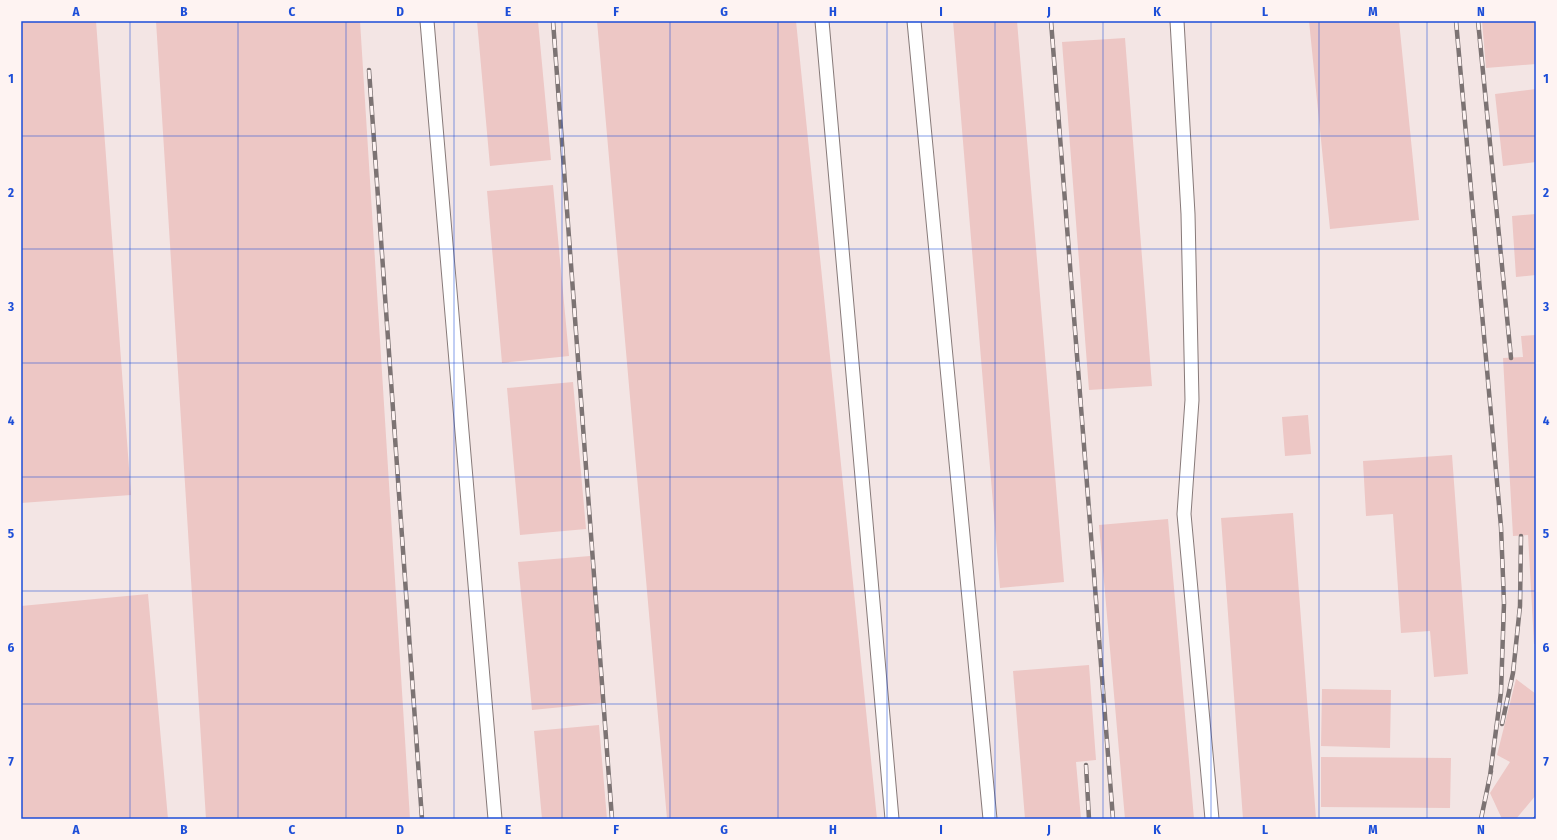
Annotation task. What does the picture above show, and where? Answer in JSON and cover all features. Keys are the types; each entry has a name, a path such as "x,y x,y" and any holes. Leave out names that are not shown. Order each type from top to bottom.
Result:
{"lane":[{"path":"427,21 495,819"},
{"path":"822,21 892,819"},
{"path":"914,21 990,819"},
{"path":"1178,21 1188,214 1192,400 1184,514 1212,819"}],"building":[{"path":"21,21 96,21 131,495 21,503"},
{"path":"156,21 360,21 410,819 206,819"},
{"path":"477,21 538,21 551,160 490,166"},
{"path":"597,21 796,21 877,819 667,819"},
{"path":"953,21 1017,21 1064,582 1000,588"},
{"path":"1309,21 1399,21 1419,220 1330,229"},
{"path":"1482,21 1536,21 1536,64 1486,68"},
{"path":"1125,38 1152,386 1089,390 1062,42"},
{"path":"1536,89 1536,162 1503,166 1495,94"},
{"path":"553,185 569,356 502,363 487,191"},
{"path":"1536,214 1536,275 1516,277 1512,216"},
{"path":"1536,335 1536,644 1534,644 1528,535 1513,536 1503,358 1523,357 1521,336"},
{"path":"573,382 586,529 520,535 507,388"},
{"path":"1308,415 1311,454 1285,456 1282,417"},
{"path":"1452,455 1468,674 1434,677 1430,631 1401,633 1393,514 1366,516 1363,461"},
{"path":"1293,513 1316,819 1243,819 1221,518"},
{"path":"1168,519 1194,819 1125,819 1099,525"},
{"path":"590,556 603,703 532,710 518,562"},
{"path":"148,594 168,819 21,819 21,606"},
{"path":"1089,665 1096,760 1076,762 1081,819 1025,819 1013,671"},
{"path":"1516,679 1536,694 1536,795 1516,819 1502,819 1490,793 1510,762 1497,755"},
{"path":"1322,689 1391,690 1390,748 1321,746"},
{"path":"599,725 607,819 542,819 534,731"},
{"path":"1321,757 1451,758 1450,808 1321,807"}],"railway":[{"path":"553,21 612,819"},
{"path":"1051,21 1113,819"},
{"path":"1456,21 1501,527 1504,603 1501,692 1490,776"},
{"path":"1478,21 1511,358"},
{"path":"369,70 422,819"},
{"path":"1502,724 1513,673 1520,606 1521,536"},
{"path":"1086,765 1089,819"},
{"path":"1481,819 1491,771"}]}
